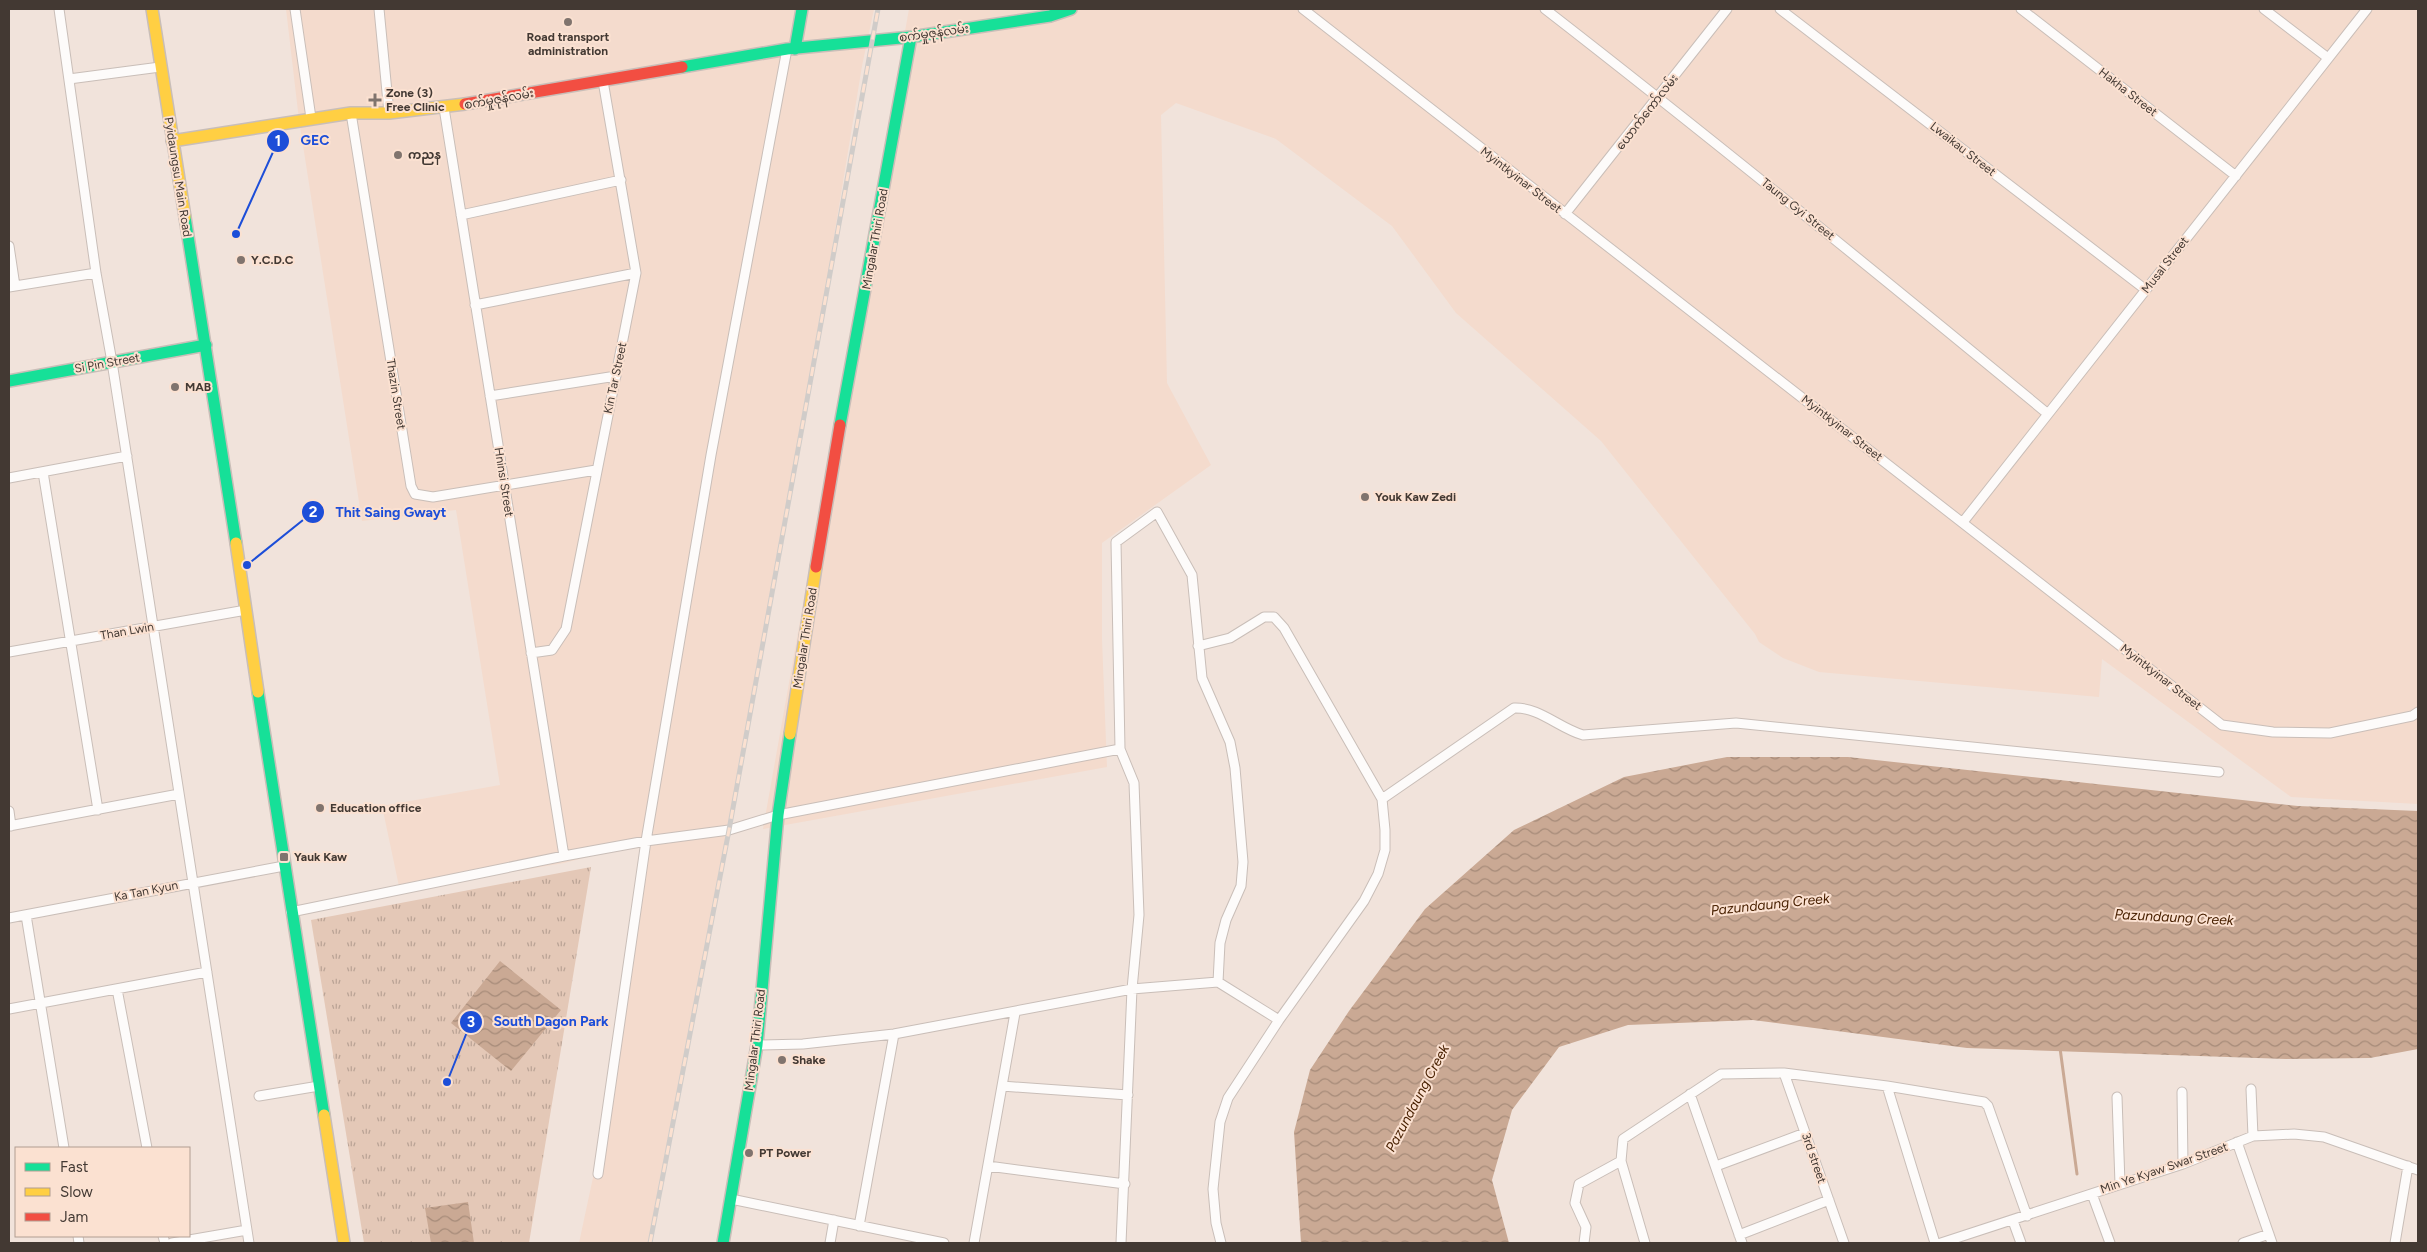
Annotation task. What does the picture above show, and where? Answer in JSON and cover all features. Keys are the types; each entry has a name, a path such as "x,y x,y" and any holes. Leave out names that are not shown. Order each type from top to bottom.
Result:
{"street":[{"path":"59,9 96,273 127,456 249,1243"},
{"name":"Pyidaungsu Main Road","path":"156,9 160,67 206,345 291,912 344,1243"},
{"path":"295,9 311,118"},
{"path":"379,9 389,113"},
{"path":"598,1174 646,841 710,454 791,49 802,9"},
{"name":"စက်မှုဇုန်လမ်း","path":"172,141 351,113 389,113 444,108 791,49 912,36 1050,16 1071,9"},
{"name":"Myintkyinar Street","path":"1303,9 2222,725 2272,732 2330,733 2412,716 2418,712"},
{"name":"Taung Gyi Street","path":"1545,9 1877,273 2048,414"},
{"name":"ယောက်ကော်လမ်း","path":"1565,214 1659,98 1727,9"},
{"name":"Lwaikau Street","path":"1780,9 2146,290"},
{"name":"Hakha Street","path":"2021,9 2236,176"},
{"path":"2264,9 2328,58"},
{"name":"Musal Street","path":"1963,522 2367,9"},
{"name":"Mingalar Thiri Road","path":"723,1243 757,1045 778,815 821,532 912,36"},
{"path":"68,79 160,67"},
{"name":"Kin Tar Street","path":"531,653 552,650 566,629 636,273 603,81"},
{"name":"Hninsi Street","path":"444,108 564,856"},
{"name":"Thazin Street","path":"351,113 411,486 415,494 433,497 596,470"},
{"path":"461,215 621,180"},
{"path":"9,246 12,286 96,273"},
{"path":"476,305 636,273"},
{"name":"Si Pin Street","path":"9,381 206,345"},
{"path":"490,396 616,376"},
{"path":"9,478 127,456"},
{"path":"43,472 98,810"},
{"path":"1121,1243 1132,989 1139,915 1134,783 1120,749 1116,542 1157,512 1192,575 1202,678 1230,742 1235,768 1243,862 1241,886 1226,920 1220,943 1218,982"},
{"name":"Than Lwin","path":"9,652 246,610"},
{"path":"1198,646 1230,638 1264,617 1274,617 1284,628 1382,799 1386,830 1385,850 1378,874 1364,901 1279,1020 1228,1098 1220,1122 1212,1189 1216,1223 1221,1243"},
{"path":"1382,799 1514,708 1527,708 1568,731 1583,735 1736,723 2219,772"},
{"path":"291,912 564,856 646,841 729,830 778,815 1120,749"},
{"path":"9,811 10,826 179,794"},
{"name":"Ka Tan Kyun","path":"9,918 284,866"},
{"path":"26,915 64,1147"},
{"path":"9,1009 207,972"},
{"path":"757,1045 803,1044 894,1034 1015,1013 1132,989 1218,982 1279,1020"},
{"path":"117,989 147,1147"},
{"path":"974,1243 1015,1013"},
{"path":"859,1226 894,1034"},
{"path":"1645,1243 1621,1161 1624,1140 1721,1074 1784,1073 1887,1086 1984,1102 1988,1106 2027,1216"},
{"name":"3rd street","path":"1784,1073 1844,1243"},
{"path":"259,1096 319,1086"},
{"path":"1002,1086 1128,1095"},
{"path":"1887,1086 1935,1243"},
{"path":"2251,1089 2254,1136"},
{"path":"2182,1092 2183,1164"},
{"path":"1690,1094 1741,1239 1829,1200"},
{"path":"2116,1097 2120,1184"},
{"path":"1716,1166 1805,1133"},
{"name":"Min Ye Kyaw Swar Street","path":"1941,1243 2183,1164 2254,1136 2294,1134 2324,1137 2418,1170"},
{"path":"2237,1142 2271,1239 2243,1243"},
{"path":"1584,1243 1586,1227 1575,1203 1579,1184 1621,1161"},
{"path":"988,1166 1125,1184"},
{"path":"2395,1243 2408,1166"},
{"path":"2092,1194 2110,1243"},
{"path":"731,1198 944,1243"},
{"path":"830,1243 834,1220"},
{"path":"2013,1221 2021,1243"},
{"path":"172,1243 247,1230"}],"shaded area":[{"path":"286,9 874,9 862,66 814,359 751,707 650,1243 579,1243 607,1112 646,842 564,863 400,891 382,806 500,785 456,510 362,521 299,120"},
{"path":"909,9 2418,9 2418,804 2291,797 2102,659 2099,697 1819,672 1783,658 1759,642 1755,634 1601,441 1456,313 1392,226 1276,139 1176,103 1161,115 1167,383 1211,465 1102,543 1102,640 1107,767 763,829"}],"green space":[{"path":"591,867 529,1243 364,1243 311,920"}],"water":[{"name":"Pazundaung Creek","path":"1727,757 1848,757 2298,806 2418,811 2418,1049 2370,1058 2286,1059 1967,1048 1753,1020 1628,1025 1559,1047 1512,1110 1492,1180 1509,1243 1301,1243 1294,1132 1310,1070 1349,1011 1425,909 1514,830 1624,777"},
{"path":"500,961 561,1010 511,1071 451,1023"},
{"path":"468,1202 474,1243 431,1243 425,1208"}],"waterway":[{"path":"2060,1048 2077,1174"}],"railway":[{"path":"650,1243 729,830 878,9"}],"traffic: fast":[{"path":"795,49 802,9"},
{"path":"682,67 787,49 911,37 1050,16 1071,9"},
{"path":"840,425 911,37"},
{"path":"185,217 236,543"},
{"path":"9,381 206,345"},
{"path":"258,692 324,1115"},
{"path":"723,1243 757,1045 778,815 790,734"}],"traffic: slow":[{"path":"152,9 185,217"},
{"path":"172,141 351,113 389,113 465,104"},
{"path":"236,543 258,692"},
{"path":"790,734 816,567"},
{"path":"324,1115 344,1243"}],"traffic: jam":[{"path":"465,104 682,67"},
{"path":"816,567 840,425"}],"place":[{"name":"Road transport administration","path":"568,22"},
{"name":"Zone (3) Free Clinic","path":"375,100"},
{"name":"ကညန","path":"398,155"},
{"name":"GEC","path":"236,234"},
{"name":"Y.C.D.C","path":"241,260"},
{"name":"MAB","path":"175,387"},
{"name":"Youk Kaw Zedi","path":"1365,497"},
{"name":"Thit Saing Gwayt","path":"247,565"},
{"name":"Education office","path":"320,808"},
{"name":"Yauk Kaw","path":"284,857"},
{"name":"Shake","path":"782,1060"},
{"name":"South Dagon Park","path":"447,1082"},
{"name":"PT Power","path":"749,1153"}]}
